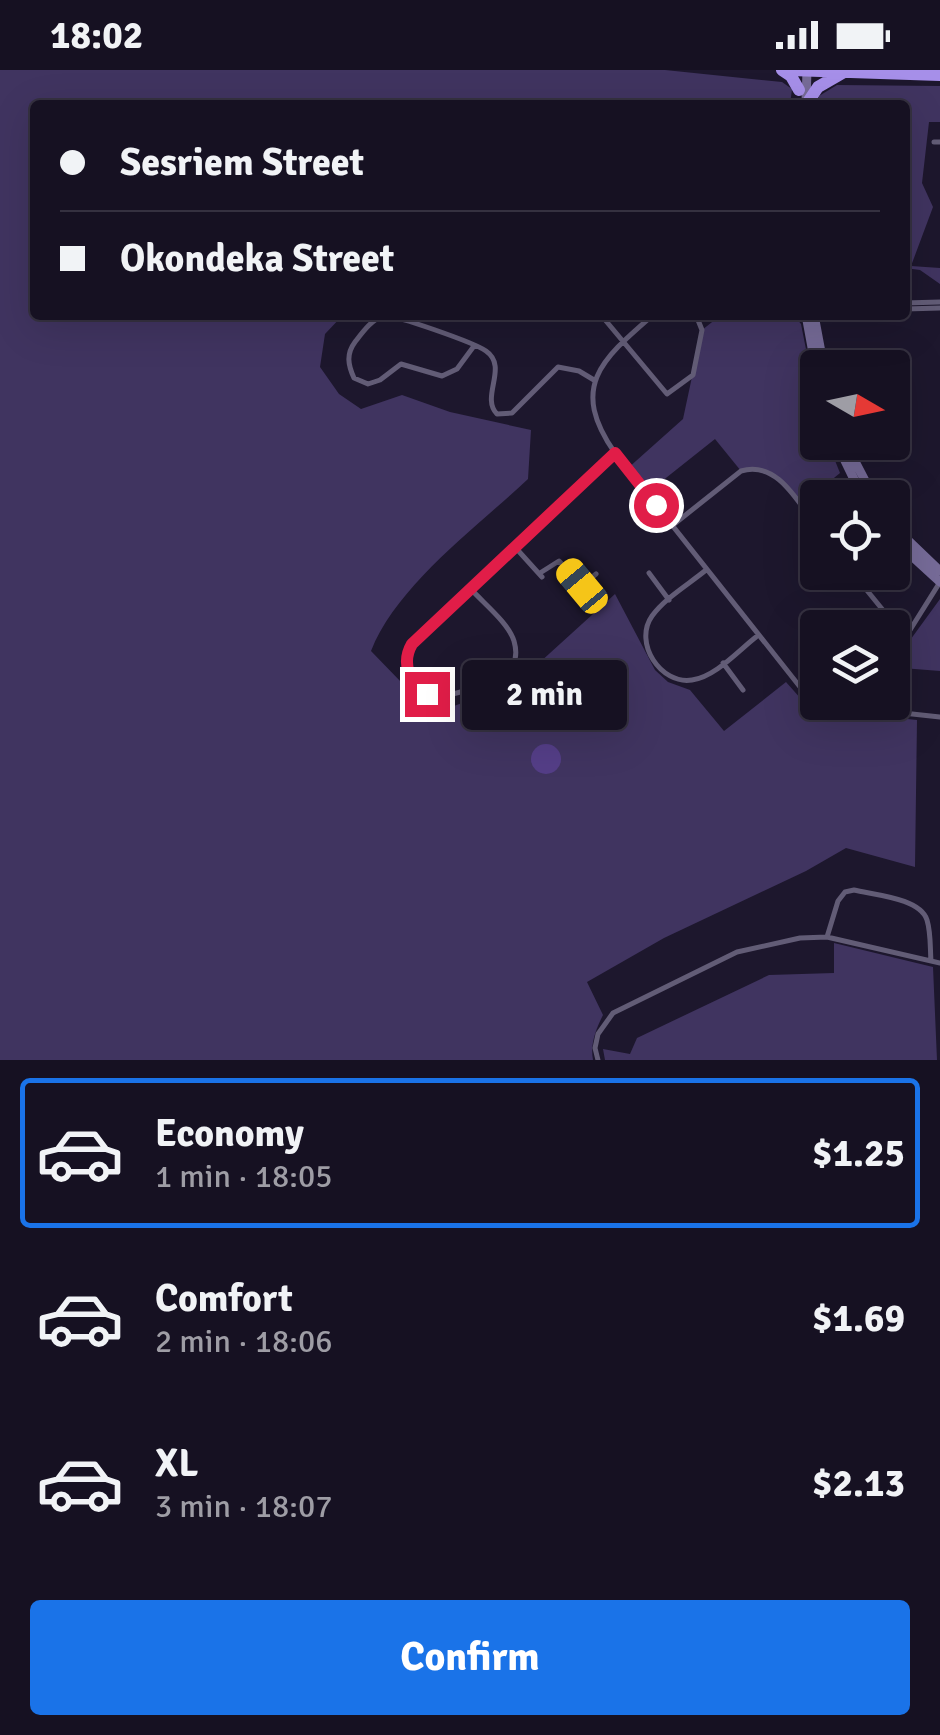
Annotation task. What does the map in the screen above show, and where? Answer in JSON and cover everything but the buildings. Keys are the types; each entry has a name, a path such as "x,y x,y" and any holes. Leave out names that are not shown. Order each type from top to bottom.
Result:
{"highway":[{"path":"782,70 799,90"},
{"path":"791,70 940,75"},
{"path":"809,100 818,87 846,71"}],"main road":[{"path":"798,100 805,70"},
{"path":"805,70 806,100"},
{"path":"807,320 812,350"},
{"path":"815,320 821,350"},
{"path":"910,542 940,571"},
{"path":"910,554 940,582"}],"street":[{"path":"910,306 940,305"},
{"path":"377,320 352,345 348,362 354,378 368,384 401,364 442,376 457,369 474,346"},
{"path":"399,320 488,352 496,372 491,407 498,414 512,413 558,367 594,380"},
{"path":"604,320 667,394 694,371 702,330 698,320"},
{"path":"647,320 606,358 594,380 595,417 615,453 757,636 800,685"},
{"path":"470,588 510,632 516,648 512,666 504,674 456,695 427,694 417,687 410,674 406,654 412,644 470,588 514,546 615,453"},
{"path":"672,525 741,471 755,468 776,476 800,506"},
{"path":"514,546 541,575 559,561 580,588 596,574"},
{"path":"706,570 652,616 646,634 647,647 659,668 674,679 702,678 757,636"},
{"path":"650,573 669,600"},
{"path":"910,627 940,582"},
{"path":"867,590 883,610"},
{"path":"723,663 742,690"},
{"path":"910,713 940,717"},
{"path":"827,936 838,901 845,892 854,890 913,905 923,912 928,922 931,961"},
{"path":"598,1060 598,1034 614,1013 737,952 827,936 940,962"}],"shaded area":[{"path":"0,70 665,70 782,82 792,89 791,100 30,100 30,320 338,320 325,334 320,367 339,394 361,409 402,395 450,412 531,430 528,479 419,580 399,603 371,651 432,714 517,683 615,594 655,670 668,682 690,690 724,731 786,682 800,698 800,720 917,720 915,867 846,848 664,938 587,982 603,1015 594,1037 593,1060 0,1060"},
{"path":"837,85 940,86 940,122 929,122 922,183 933,207 911,266 940,268 940,284 920,270 910,269 910,100 818,100"},
{"path":"715,320 798,320 806,350 800,350 800,460 835,460 840,473 832,480 800,480 800,506 769,473 741,471 715,439 647,493 627,469 683,419 702,330"},
{"path":"940,599 940,671 910,669 910,640"},
{"path":"546,744 557,748 561,759 557,770 546,774 535,770 531,759 535,748"},
{"path":"834,943 933,967 937,1060 605,1060 603,1049 630,1054 637,1038 769,975 834,973"}],"route":[{"path":"427,694 417,687 406,665 406,654 412,644 615,453 656,505"}]}
